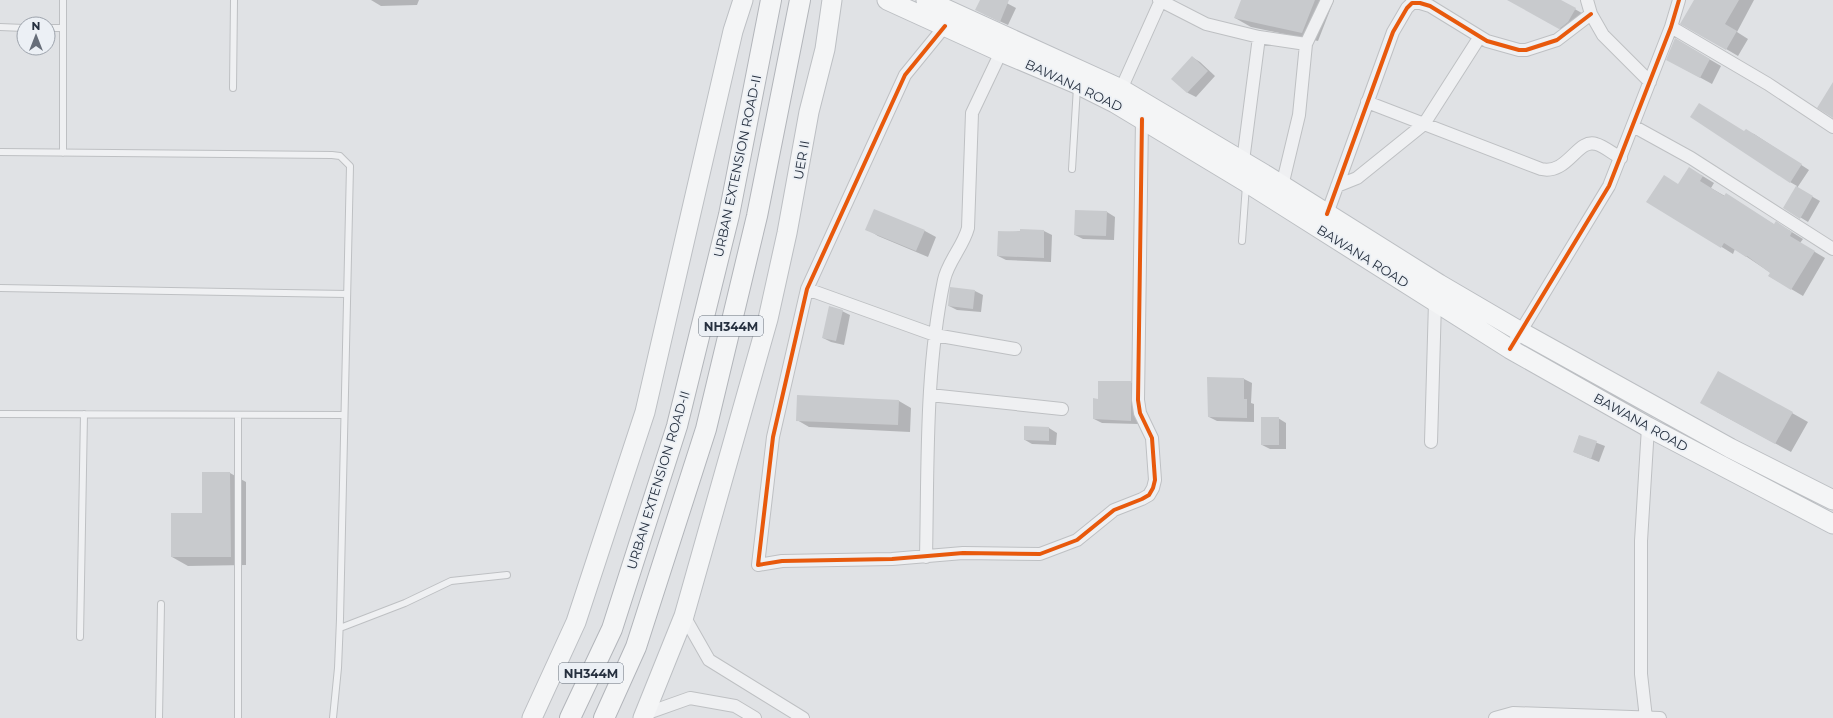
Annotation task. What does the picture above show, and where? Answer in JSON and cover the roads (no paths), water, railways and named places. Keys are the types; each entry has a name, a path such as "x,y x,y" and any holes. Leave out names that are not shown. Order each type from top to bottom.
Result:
{"highway":[{"name":"URBAN EXTENSION ROAD-II","path":"570,718 612,629 677,426 729,215 771,0"},
{"name":"NH344M","path":"604,718 636,646 706,429 757,216 800,0"}],"main road":[{"path":"532,718 576,622 645,412 733,31 743,0"},
{"name":"UER II","path":"644,716 684,616 768,319 787,233 809,112 825,48 832,0"},
{"name":"BAWANA ROAD","path":"887,0 1001,52 1077,84 1118,96 1142,119 1246,182 1510,349 1648,427 1833,524"},
{"name":"BAWANA ROAD","path":"926,0 1118,96 1243,161 1439,284 1521,332 1730,448 1833,500"}],"street":[{"path":"1118,96 1160,0 1206,24 1259,37 1306,44"},
{"path":"1282,186 1299,115 1306,44 1327,0"},
{"path":"1587,0 1591,14 1603,36 1650,82"},
{"path":"1510,349 1610,186 1671,27 1679,0"},
{"path":"1327,214 1388,42 1407,8 1412,4 1420,3 1430,6 1479,38 1507,48 1526,50 1557,40 1591,14"},
{"path":"945,26 904,75 807,289 773,437 758,565 782,561 926,557 963,553 1027,555 1050,551 1077,540 1110,512 1149,495 1155,480 1152,438 1140,413 1138,400 1142,119"},
{"path":"1671,27 1768,84 1833,127"},
{"path":"1243,161 1259,37"},
{"path":"1337,186 1358,178 1424,124 1479,38"},
{"path":"926,557 930,395 935,335 947,270 968,228 972,114 1001,52"},
{"path":"1367,102 1549,171 1562,166 1583,146 1589,143 1596,144 1621,158"},
{"path":"1633,126 1691,158 1833,249"},
{"path":"807,289 935,335 1015,349"},
{"path":"1431,442 1435,302"},
{"path":"930,395 1062,409"},
{"path":"1646,718 1641,674 1641,542 1648,427"},
{"path":"684,616 709,660 803,718"},
{"path":"644,716 690,698 735,706 755,718"},
{"path":"1495,718 1513,713 1660,718"}],"lane":[{"path":"63,0 63,153"},
{"path":"233,88 234,0"},
{"path":"0,27 16,28"},
{"path":"56,28 63,28"},
{"path":"1072,169 1077,84"},
{"path":"0,152 332,155 340,156 350,166 340,628 333,718"},
{"path":"1242,241 1246,182"},
{"path":"0,288 347,294"},
{"path":"0,414 238,416 344,415"},
{"path":"80,637 84,414"},
{"path":"238,416 238,718"},
{"path":"340,628 405,603 451,581 507,575"},
{"path":"159,718 161,604"}]}
